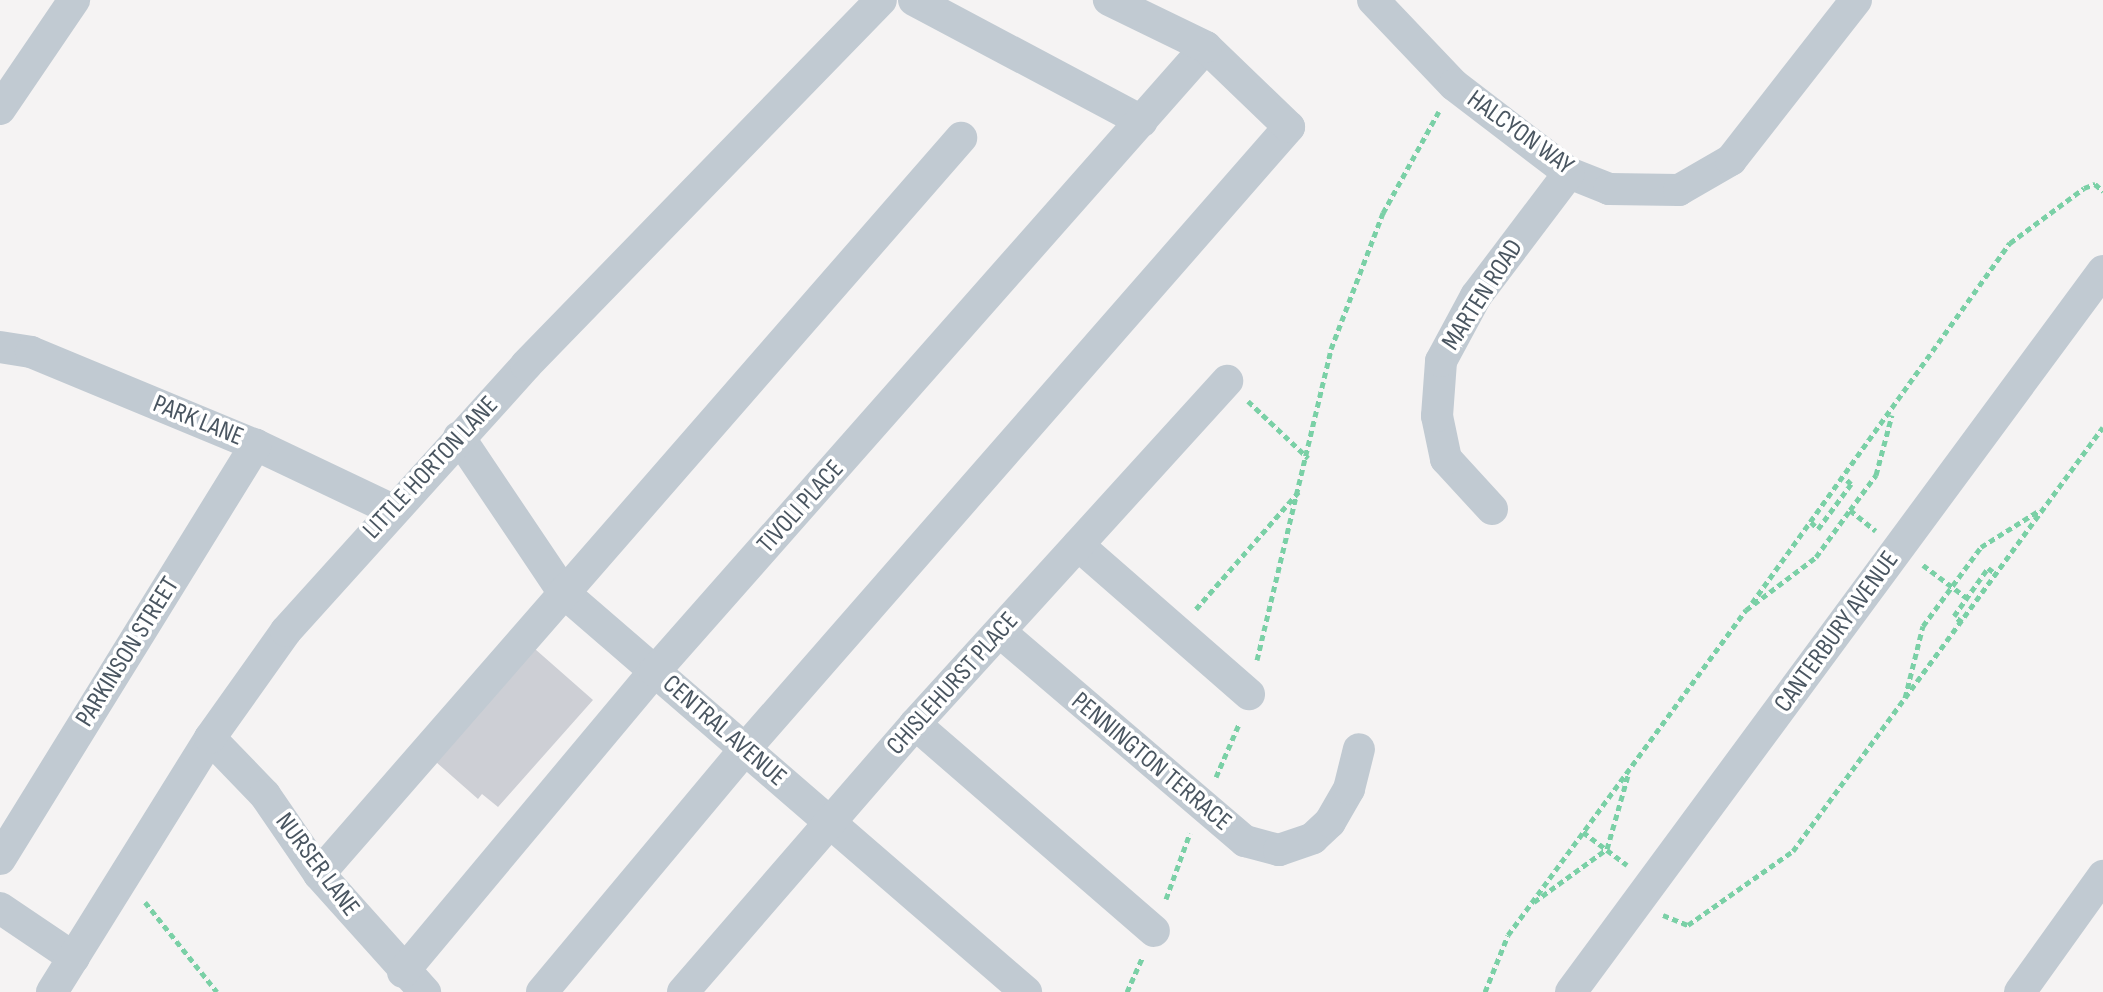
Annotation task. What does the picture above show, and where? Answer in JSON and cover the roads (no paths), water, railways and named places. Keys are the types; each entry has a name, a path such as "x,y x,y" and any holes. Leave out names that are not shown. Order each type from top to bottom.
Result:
{"street":[{"path":"0,109 74,0"},
{"name":"LITTLE HORTON LANE","path":"52,992 210,738 286,631 391,509 881,0"},
{"path":"914,0 1142,121"},
{"path":"542,992 746,748 1289,127 1206,47 1109,0"},
{"name":"HALCYON WAY","path":"1373,0 1454,85 1569,173 1609,189 1679,190 1731,160 1856,0"},
{"name":"TIVOLI PLACE","path":"414,982 655,671 1206,47"},
{"path":"319,874 961,138"},
{"name":"MARTEN ROAD","path":"1492,509 1446,459 1437,416 1441,361 1476,296 1569,173"},
{"name":"CANTERBURY AVENUE","path":"1571,992 2103,271"},
{"name":"PARK LANE","path":"0,347 31,352 256,445 391,509"},
{"name":"CHISLEHURST PLACE","path":"683,992 915,724 1227,381"},
{"name":"CENTRAL AVENUE","path":"459,437 563,592 746,748 1011,987"},
{"name":"PARKINSON STREET","path":"0,859 256,445"},
{"path":"1078,545 1249,694"},
{"name":"PENNINGTON TERRACE","path":"1000,632 1200,807 1245,841 1279,850 1313,838 1330,822 1349,789 1359,749"},
{"path":"915,724 1154,931"},
{"name":"NURSER LANE","path":"210,738 265,795 319,874 414,982"},
{"path":"2020,992 2103,876"},
{"path":"0,908 74,958"}]}
